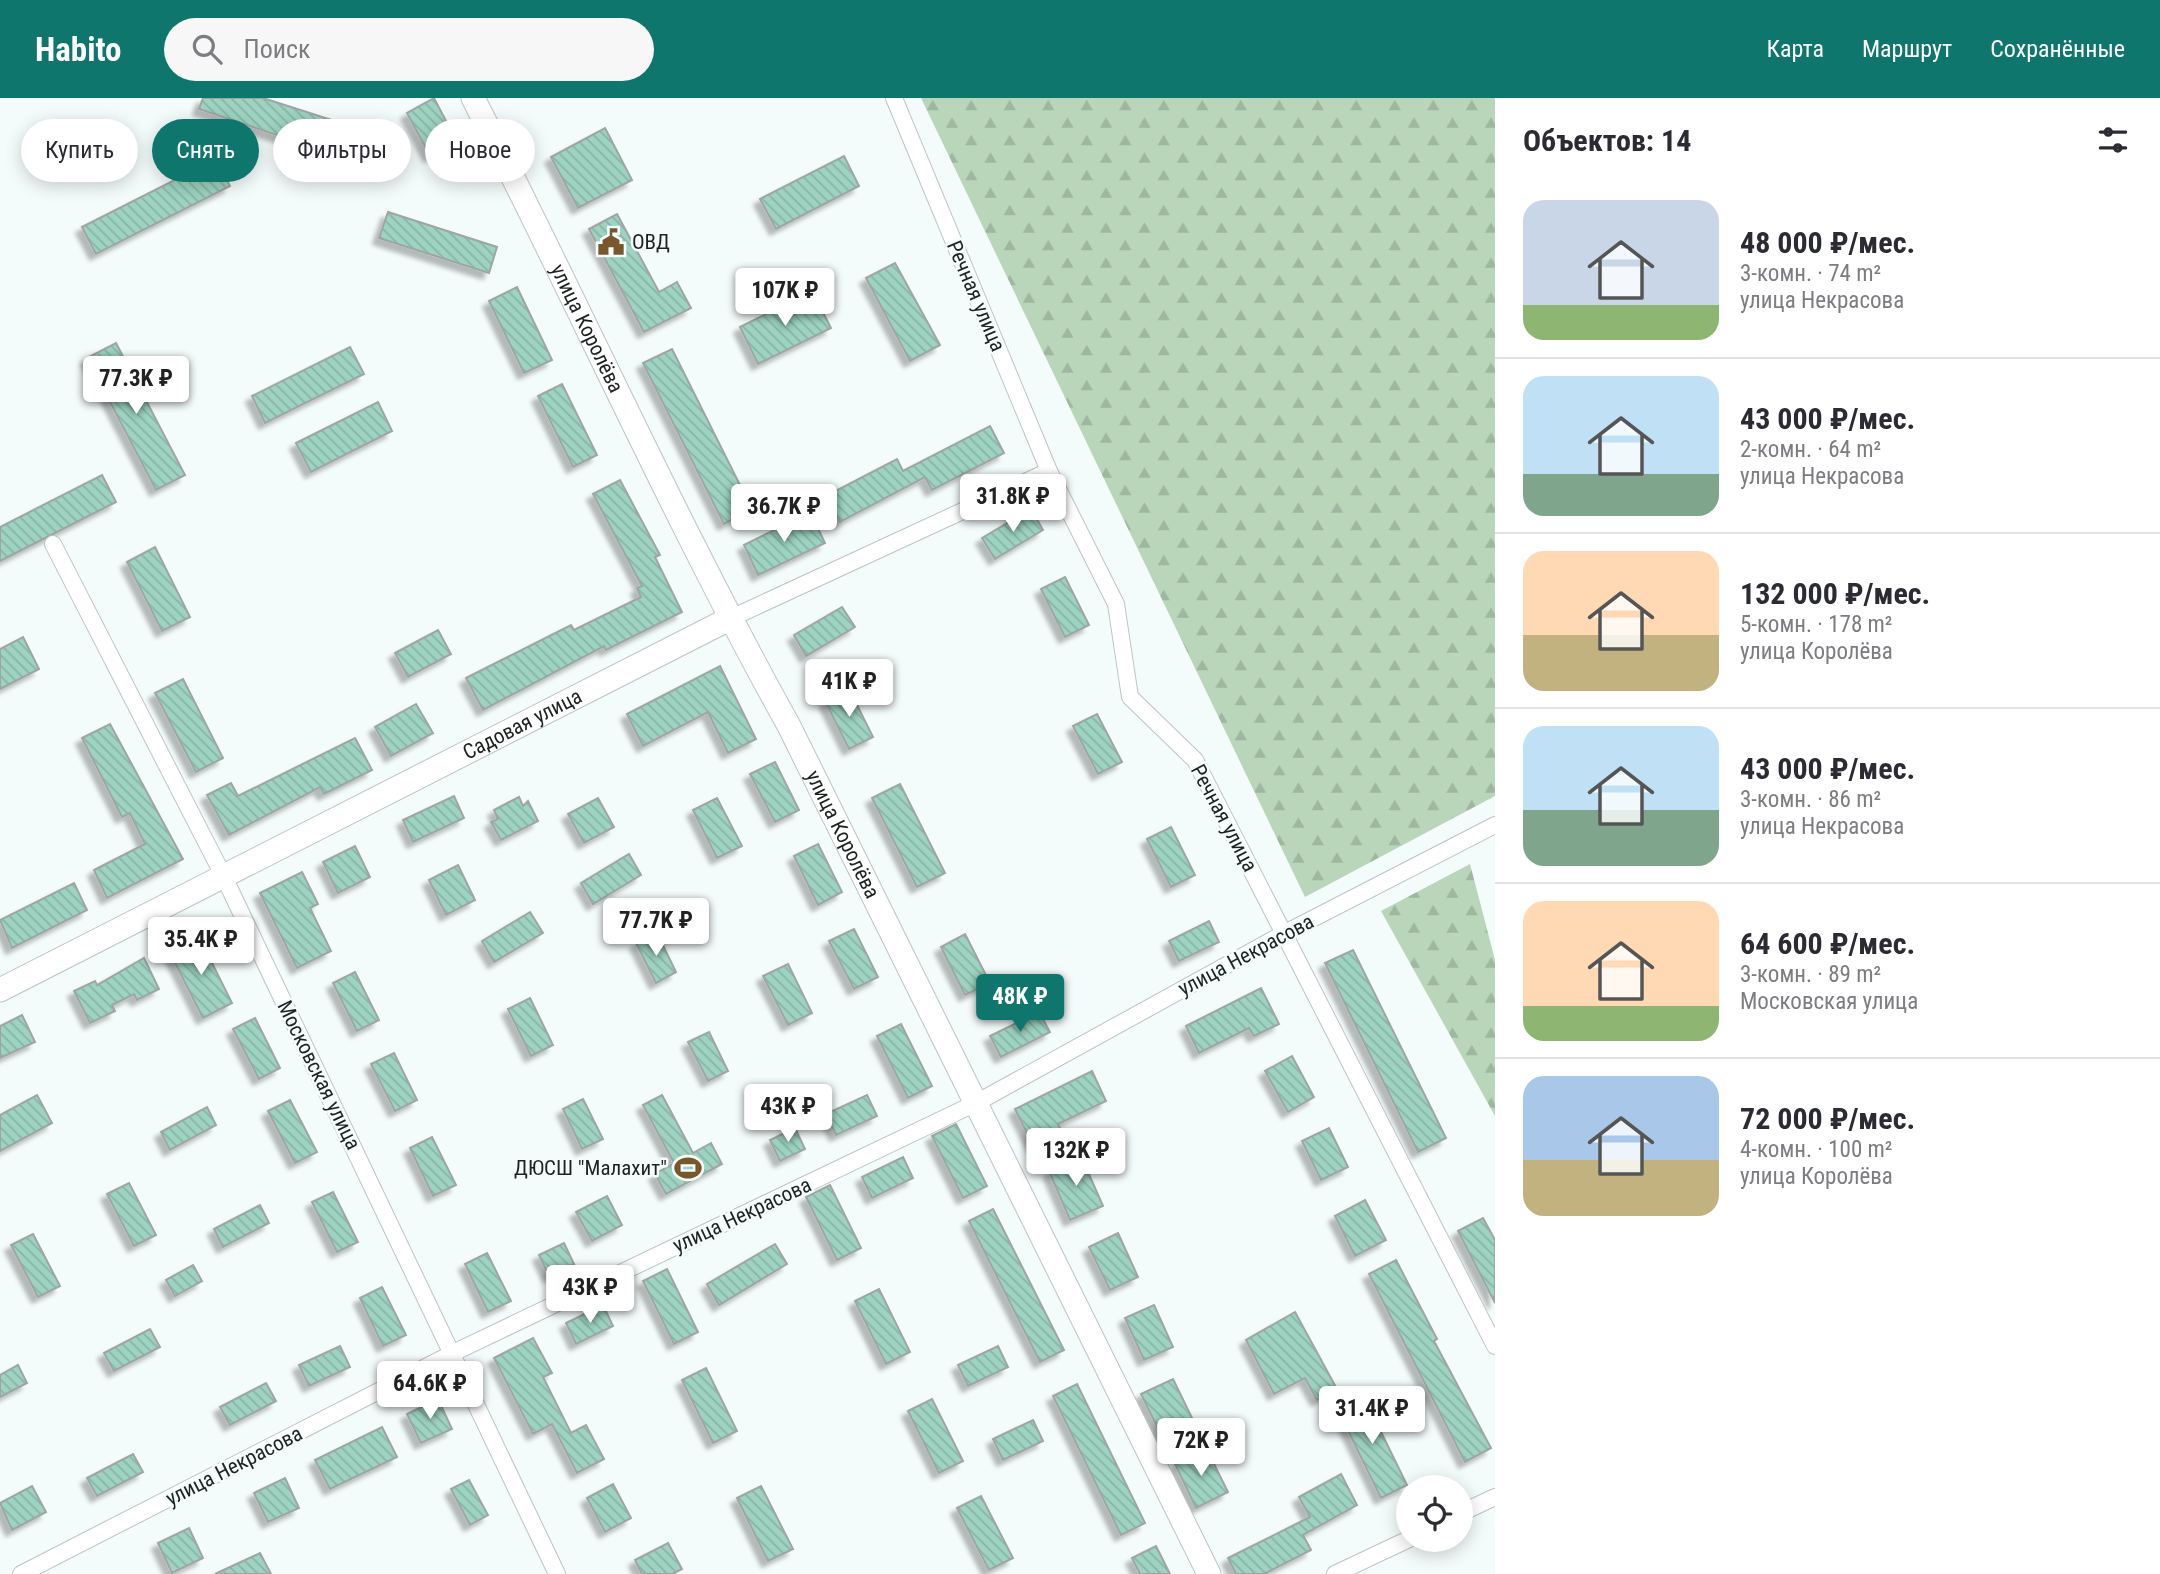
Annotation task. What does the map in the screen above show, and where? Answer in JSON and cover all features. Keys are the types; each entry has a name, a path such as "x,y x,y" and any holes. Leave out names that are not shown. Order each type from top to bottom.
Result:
{"street":[{"name":"улица Королёва","path":"473,98 552,254 729,619 789,726 1209,1574"},
{"name":"Речная улица","path":"894,98 1049,471 1116,604 1130,697 1195,760 1495,1346"},
{"name":"Садовая улица","path":"0,990 729,619 1049,471"},
{"name":"Московская улица","path":"53,544 224,877 556,1574"},
{"name":"улица Некрасова","path":"21,1574 453,1353 976,1103 1283,934 1495,825"},
{"path":"1473,1507 1495,1497"},
{"path":"1335,1574 1396,1545"}],"green space":[{"path":"921,98 1495,98 1495,796 1305,897"},
{"path":"1470,864 1495,960 1495,1116 1381,911"}],"building":[{"path":"203,98 263,98 328,119 273,119 273,134 259,129 259,119 229,119 199,109"},
{"path":"434,98 445,119 425,119 425,147 407,113"},
{"path":"605,128 632,180 578,208 551,157"},
{"path":"844,156 859,186 776,229 760,199"},
{"path":"171,182 228,182 230,186 96,254 82,227"},
{"path":"388,212 497,247 489,273 379,238"},
{"path":"617,214 659,292 677,282 691,308 644,332 589,229"},
{"path":"895,263 940,345 910,361 866,278"},
{"path":"517,287 552,360 524,373 489,301"},
{"path":"812,291 831,328 758,364 740,327"},
{"path":"116,343 185,475 156,490 87,358"},
{"path":"350,347 364,374 265,423 252,396"},
{"path":"672,349 752,509 724,524 643,363"},
{"path":"562,384 597,455 573,467 538,396"},
{"path":"378,402 392,431 311,472 296,443"},
{"path":"990,426 1004,453 932,490 925,477 840,522 826,496 897,459 903,471"},
{"path":"102,475 116,502 0,561 0,527"},
{"path":"620,480 660,555 655,557 682,612 606,650 604,646 483,710 466,678 571,625 574,630 641,597 637,588 642,586 593,494"},
{"path":"1031,509 1043,530 995,559 982,538"},
{"path":"810,512 825,543 758,575 744,545"},
{"path":"155,547 190,617 162,631 127,562"},
{"path":"1065,577 1089,625 1065,637 1041,589"},
{"path":"842,607 855,627 806,656 794,635"},
{"path":"438,630 451,654 408,677 395,653"},
{"path":"23,637 39,669 0,689 0,649"},
{"path":"720,666 756,739 728,753 708,712 643,746 627,714"},
{"path":"183,679 223,758 196,772 155,693"},
{"path":"849,689 873,737 849,749 825,701"},
{"path":"416,704 433,733 391,756 375,727"},
{"path":"1097,714 1122,762 1098,774 1073,726"},
{"path":"110,724 183,859 107,898 94,870 145,844 130,813 122,817 82,738"},
{"path":"355,738 372,770 324,794 320,787 229,835 207,795 231,783 238,796"},
{"path":"775,762 799,810 775,822 750,774"},
{"path":"900,784 945,873 917,887 872,798"},
{"path":"454,796 464,818 413,842 403,820"},
{"path":"519,797 523,806 528,801 538,821 501,840 491,822 498,819 494,810"},
{"path":"598,798 614,827 584,843 568,814"},
{"path":"717,798 742,846 717,858 693,810"},
{"path":"1171,827 1195,875 1171,887 1147,839"},
{"path":"818,844 842,892 818,905 794,856"},
{"path":"355,846 370,877 338,893 323,862"},
{"path":"629,854 641,875 593,904 581,883"},
{"path":"458,865 475,900 446,915 429,880"},
{"path":"302,872 318,904 310,908 331,951 297,968 260,893"},
{"path":"74,883 87,910 12,948 0,920"},
{"path":"530,912 543,933 494,962 482,941"},
{"path":"1209,921 1219,942 1179,961 1169,941"},
{"path":"854,929 878,977 854,989 829,941"},
{"path":"657,933 676,972 656,983 636,943"},
{"path":"965,934 990,983 965,995 941,947"},
{"path":"199,937 232,1003 203,1018 169,951"},
{"path":"1353,950 1446,1138 1418,1152 1325,963"},
{"path":"144,958 159,989 137,1000 134,994 112,1005 115,1011 90,1023 74,991 95,981 97,985"},
{"path":"788,964 812,1013 788,1025 763,976"},
{"path":"355,972 379,1020 357,1031 333,983"},
{"path":"1261,988 1279,1024 1254,1036 1249,1028 1199,1053 1186,1026"},
{"path":"530,998 553,1045 531,1056 508,1009"},
{"path":"1039,1012 1050,1032 1001,1057 990,1036"},
{"path":"22,1015 35,1042 0,1058 0,1026"},
{"path":"255,1018 280,1068 259,1079 233,1029"},
{"path":"901,1024 932,1086 908,1098 877,1036"},
{"path":"709,1032 728,1071 708,1081 688,1042"},
{"path":"394,1053 417,1100 395,1111 371,1064"},
{"path":"1292,1056 1314,1097 1288,1112 1265,1071"},
{"path":"1092,1071 1106,1101 1058,1124 1062,1132 1034,1147 1015,1109"},
{"path":"37,1095 52,1123 0,1151 0,1115"},
{"path":"662,1095 693,1153 711,1143 722,1164 666,1194 655,1174 674,1163 643,1105"},
{"path":"867,1095 877,1116 836,1135 826,1114"},
{"path":"583,1099 603,1139 582,1149 563,1109"},
{"path":"290,1100 317,1152 295,1163 268,1111"},
{"path":"207,1107 216,1125 170,1150 161,1132"},
{"path":"956,1124 987,1186 963,1198 932,1136"},
{"path":"795,1128 805,1149 780,1161 770,1140"},
{"path":"1329,1128 1348,1167 1321,1180 1302,1141"},
{"path":"432,1137 456,1185 433,1196 410,1148"},
{"path":"1081,1156 1103,1206 1070,1220 1049,1171"},
{"path":"903,1157 913,1178 872,1198 862,1177"},
{"path":"129,1183 156,1235 134,1246 107,1194"},
{"path":"830,1185 861,1248 837,1260 806,1197"},
{"path":"333,1192 358,1242 337,1252 312,1202"},
{"path":"607,1196 622,1225 592,1241 576,1212"},
{"path":"1365,1200 1386,1240 1355,1256 1335,1216"},
{"path":"260,1205 269,1223 223,1247 214,1229"},
{"path":"993,1209 1064,1350 1040,1362 969,1221"},
{"path":"1483,1218 1495,1240 1495,1303 1458,1231"},
{"path":"1118,1233 1138,1277 1110,1290 1089,1247"},
{"path":"33,1234 60,1286 38,1297 11,1245"},
{"path":"564,1243 574,1264 549,1276 539,1255"},
{"path":"775,1244 787,1264 719,1305 707,1284"},
{"path":"487,1253 511,1301 488,1312 465,1264"},
{"path":"1396,1260 1437,1339 1434,1341 1491,1448 1465,1462 1369,1274"},
{"path":"193,1265 202,1281 175,1296 166,1280"},
{"path":"667,1269 698,1332 674,1344 643,1281"},
{"path":"382,1287 406,1335 383,1346 360,1298"},
{"path":"879,1289 910,1352 886,1364 855,1301"},
{"path":"603,1305 613,1326 576,1344 566,1323"},
{"path":"1154,1305 1173,1347 1144,1360 1125,1318"},
{"path":"1295,1312 1337,1389 1317,1400 1305,1378 1274,1394 1246,1340"},
{"path":"150,1329 160,1347 114,1371 104,1353"},
{"path":"533,1338 552,1373 543,1377 571,1433 586,1425 604,1459 577,1473 552,1424 533,1434 494,1358"},
{"path":"340,1346 350,1367 309,1386 299,1365"},
{"path":"998,1346 1008,1367 968,1386 958,1365"},
{"path":"18,1365 27,1383 0,1397 0,1375"},
{"path":"706,1368 737,1431 713,1443 682,1380"},
{"path":"1173,1379 1194,1422 1162,1437 1141,1394"},
{"path":"266,1383 276,1401 230,1425 220,1407"},
{"path":"1077,1384 1145,1523 1121,1535 1053,1396"},
{"path":"1362,1393 1402,1475 1396,1475 1396,1490 1381,1498 1336,1406"},
{"path":"438,1399 452,1429 421,1443 407,1414"},
{"path":"932,1399 963,1461 939,1473 908,1411"},
{"path":"1033,1420 1043,1441 1003,1460 993,1439"},
{"path":"382,1427 397,1457 330,1489 315,1460"},
{"path":"1206,1448 1228,1492 1196,1508 1175,1464"},
{"path":"133,1454 143,1472 97,1496 87,1478"},
{"path":"1341,1474 1357,1505 1303,1535 1311,1550 1264,1574 1236,1574 1228,1558 1310,1517 1299,1497"},
{"path":"285,1478 299,1508 268,1522 254,1493"},
{"path":"469,1480 488,1515 470,1525 451,1489"},
{"path":"613,1484 631,1518 605,1532 587,1498"},
{"path":"32,1486 46,1512 12,1530 0,1503"},
{"path":"761,1486 793,1549 768,1561 737,1498"},
{"path":"981,1496 1013,1558 989,1570 957,1508"},
{"path":"189,1528 203,1558 172,1573 158,1543"},
{"path":"668,1543 682,1569 672,1574 642,1574 635,1560"},
{"path":"1156,1546 1170,1574 1140,1574 1132,1558"},
{"path":"260,1553 271,1574 215,1574"}],"place":[{"name":"ОВД","path":"611,242"},
{"name":"ДЮСШ \"Малахит\"","path":"688,1168"}]}
